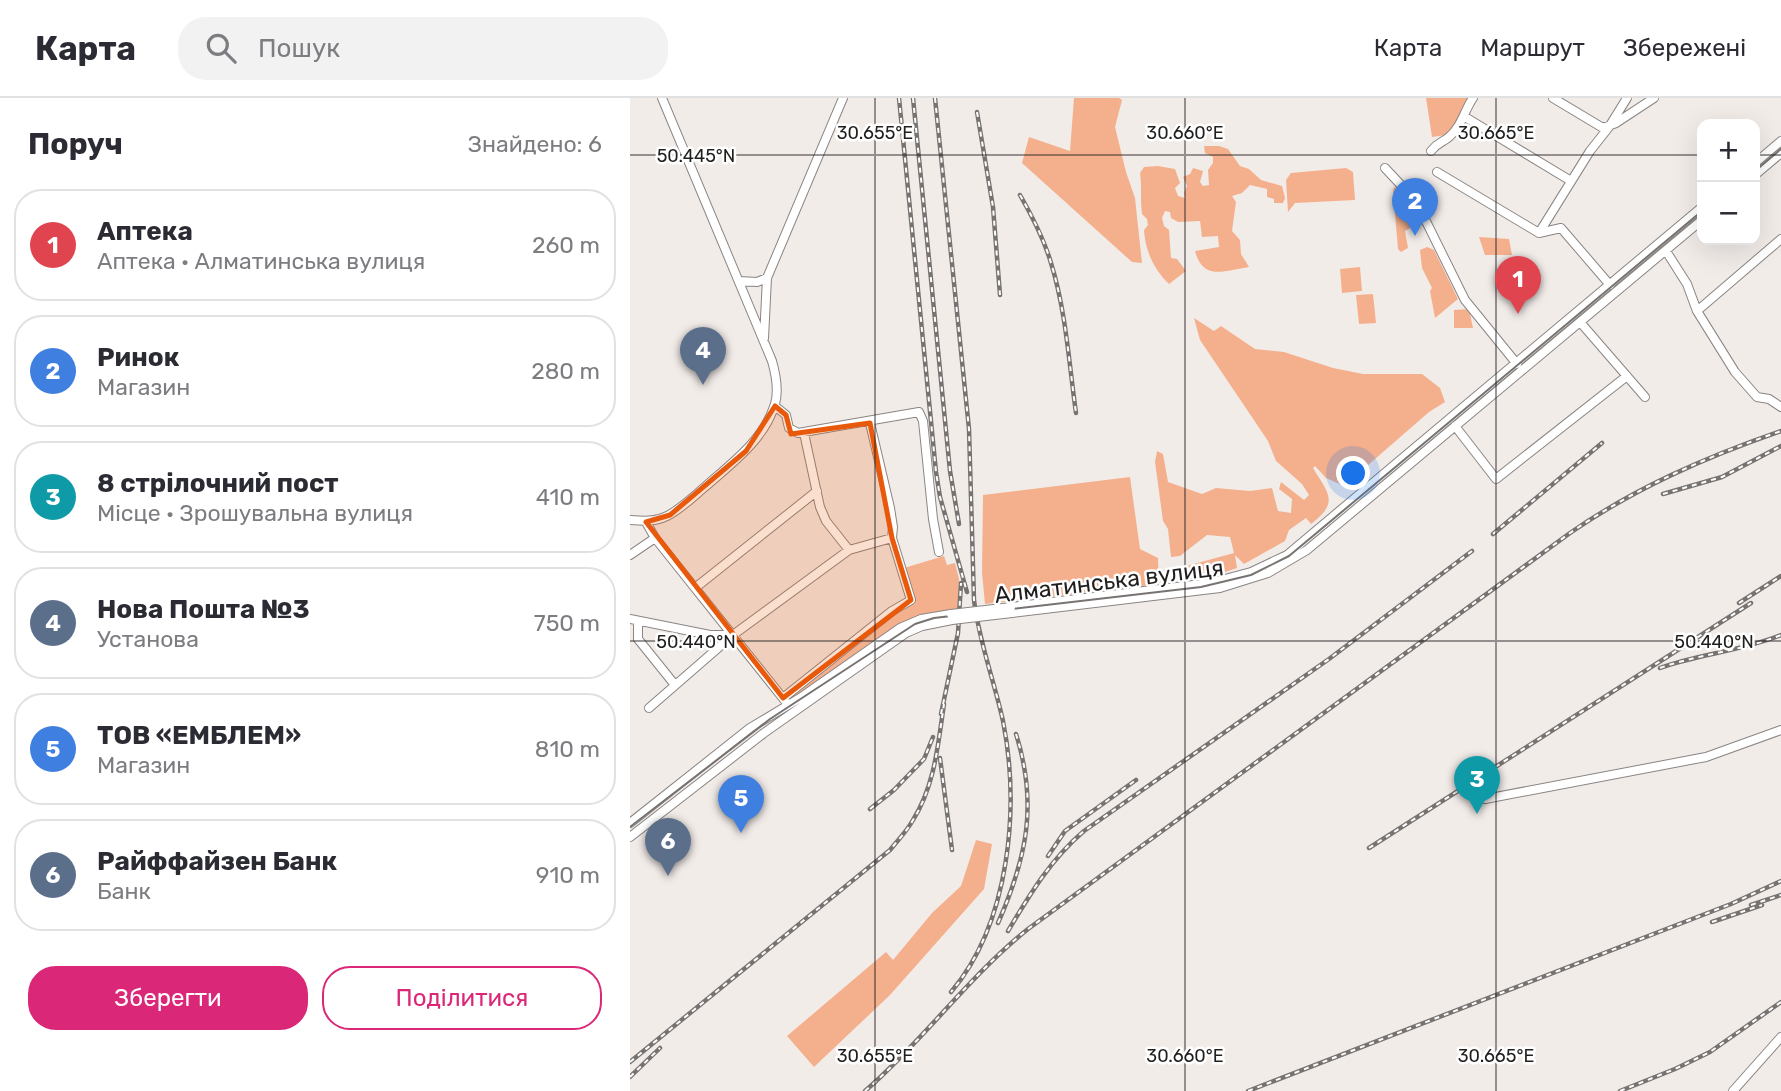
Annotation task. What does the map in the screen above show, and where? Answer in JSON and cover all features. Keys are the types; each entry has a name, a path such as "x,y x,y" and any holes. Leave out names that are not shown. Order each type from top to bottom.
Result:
{"street":[{"path":"630,520 646,522 670,515 746,451 758,437 775,406 776,378 764,341 662,98"},
{"path":"764,341 767,278 843,98"},
{"path":"1431,150 1438,142 1448,138 1465,117 1465,110 1473,98"},
{"path":"1553,98 1596,125 1609,127 1654,98"},
{"path":"1539,233 1627,98"},
{"path":"1465,117 1571,181"},
{"path":"1760,159 1781,141"},
{"path":"1760,171 1781,153"},
{"path":"1385,168 1416,201 1465,300 1517,364"},
{"path":"1437,172 1539,233 1562,229 1610,285"},
{"name":"Алматинська вулиця","path":"1012,610 1231,578 1270,564 1291,552 1697,212"},
{"name":"Алматинська вулиця","path":"785,701 909,624 933,616 952,617 1196,592 1241,583 1268,573 1307,550 1697,224"},
{"path":"1697,311 1781,239"},
{"path":"1666,251 1687,284 1697,311 1734,372 1757,397 1769,399 1781,407"},
{"path":"739,281 757,282 767,278"},
{"path":"1580,322 1645,397"},
{"path":"1455,426 1496,479 1627,376"},
{"path":"775,406 786,415 789,428 793,432 804,433 870,423 915,412 922,415 939,552"},
{"path":"649,708 733,635 849,550 892,538 890,508 870,423"},
{"path":"804,433 826,521 849,550"},
{"path":"695,588 817,491"},
{"path":"646,522 655,538 794,712"},
{"path":"630,555 655,538"},
{"name":"Алматинська вулиця","path":"630,823 785,701 892,611 911,600 892,538"},
{"name":"Алматинська вулиця","path":"630,837 794,712 906,633 952,617"},
{"path":"675,685 638,639 634,620 710,635 733,635"},
{"path":"1485,799 1684,762 1746,744 1781,730"},
{"path":"1733,1091 1781,1037"}],"highlighted area":[{"path":"775,406 786,415 791,434 870,423 892,538 911,600 783,698 646,522 670,515 746,451"}],"shaded area":[{"path":"1074,98 1122,100 1115,127 1135,198 1142,263 1132,262 1022,163 1029,137 1070,151"},
{"path":"1426,98 1468,98 1463,114 1446,135 1432,137"},
{"path":"1204,146 1228,149 1240,166 1249,169 1261,180 1282,186 1285,198 1283,203 1274,203 1274,199 1267,197 1267,189 1250,185 1242,193 1232,196 1236,202 1232,231 1240,240 1241,254 1249,267 1223,272 1203,267 1195,251 1219,247 1218,236 1202,237 1200,221 1178,222 1171,218 1170,212 1165,211 1162,218 1164,226 1169,230 1171,258 1177,259 1186,271 1169,284 1155,266 1146,245 1144,230 1148,225 1142,214 1140,173 1144,167 1175,169 1180,183 1175,188 1178,196 1185,198 1187,186 1183,177 1190,174 1193,168 1203,171 1200,182 1203,186 1209,185 1208,170 1213,163 1213,157 1205,153"},
{"path":"1346,168 1353,172 1355,200 1295,203 1288,212 1286,180 1291,173"},
{"path":"1395,187 1407,197 1422,221 1405,231 1408,248 1401,252 1398,249 1393,190"},
{"path":"1479,237 1509,239 1512,255 1485,255"},
{"path":"1427,247 1434,250 1458,299 1435,318 1430,291 1432,288 1422,268 1420,250"},
{"path":"1360,267 1362,291 1342,293 1340,269"},
{"path":"1373,294 1376,323 1359,324 1356,295"},
{"path":"1469,309 1473,328 1454,328 1454,310"},
{"path":"1194,318 1214,331 1221,326 1255,349 1284,352 1333,368 1363,374 1422,374 1440,388 1445,402 1429,412 1344,486 1326,478 1315,466 1313,468 1327,491 1328,503 1326,509 1311,524 1306,518 1289,530 1285,541 1244,564 1235,555 1237,568 1207,578 1185,579 1183,567 1234,553 1230,537 1207,535 1180,556 1171,557 1155,462 1157,451 1163,454 1168,482 1202,494 1216,488 1250,491 1272,488 1278,511 1291,513 1292,499 1279,489 1281,482 1304,500 1309,495 1302,484 1276,461 1268,441 1200,340"},
{"path":"1130,477 1140,549 1158,558 1159,584 985,604 982,573 983,495"},
{"path":"944,556 947,565 955,563 959,579 958,611 897,627 798,694 791,696 897,612 914,603 915,597 904,568"},
{"path":"976,840 992,844 984,889 890,995 814,1067 787,1036 886,952 893,960 932,913 961,886"}],"tram line":[{"path":"1760,167 1781,149"},
{"path":"630,827 770,719 915,624 934,618 1201,587 1251,575 1289,556 1697,215"}],"railway":[{"path":"899,98 936,472 940,497 967,592"},
{"path":"913,98 950,471 959,524"},
{"path":"935,98 969,429 974,600 979,631 1003,721 1010,790 1006,863 998,899 971,964 951,992"},
{"path":"977,112 993,207 1000,295"},
{"path":"1020,195 1041,236 1056,281 1064,319 1076,413"},
{"path":"865,1091 985,968 1028,929 1570,533 1620,502 1672,475 1781,431"},
{"path":"1493,534 1602,443"},
{"path":"1663,494 1722,477 1781,446"},
{"path":"1008,931 1051,865 1084,831 1329,659 1472,551"},
{"path":"1739,603 1781,576"},
{"path":"941,714 958,633 961,583"},
{"path":"1369,848 1751,603"},
{"path":"1660,668 1781,635"},
{"path":"630,1062 890,850 911,824 926,793 944,704"},
{"path":"998,923 1016,875 1026,830 1027,784 1016,734"},
{"path":"870,809 894,790 924,759 933,737"},
{"path":"940,758 952,850"},
{"path":"1048,856 1065,831 1136,780"},
{"path":"1248,1091 1731,904 1781,881"},
{"path":"1751,905 1781,895"},
{"path":"1712,922 1762,905"},
{"path":"1620,1091 1710,1052 1781,1002"},
{"path":"630,1077 660,1048"}],"place":[{"name":"Ринок","path":"1415,236"},
{"name":"Аптека","path":"1518,314"},
{"name":"Нова Пошта №3","path":"703,385"},
{"name":"8 стрілочний пост","path":"1477,814"},
{"name":"ТОВ «ЕМБЛЕМ»","path":"741,833"},
{"name":"Райффайзен Банк","path":"668,876"}]}
